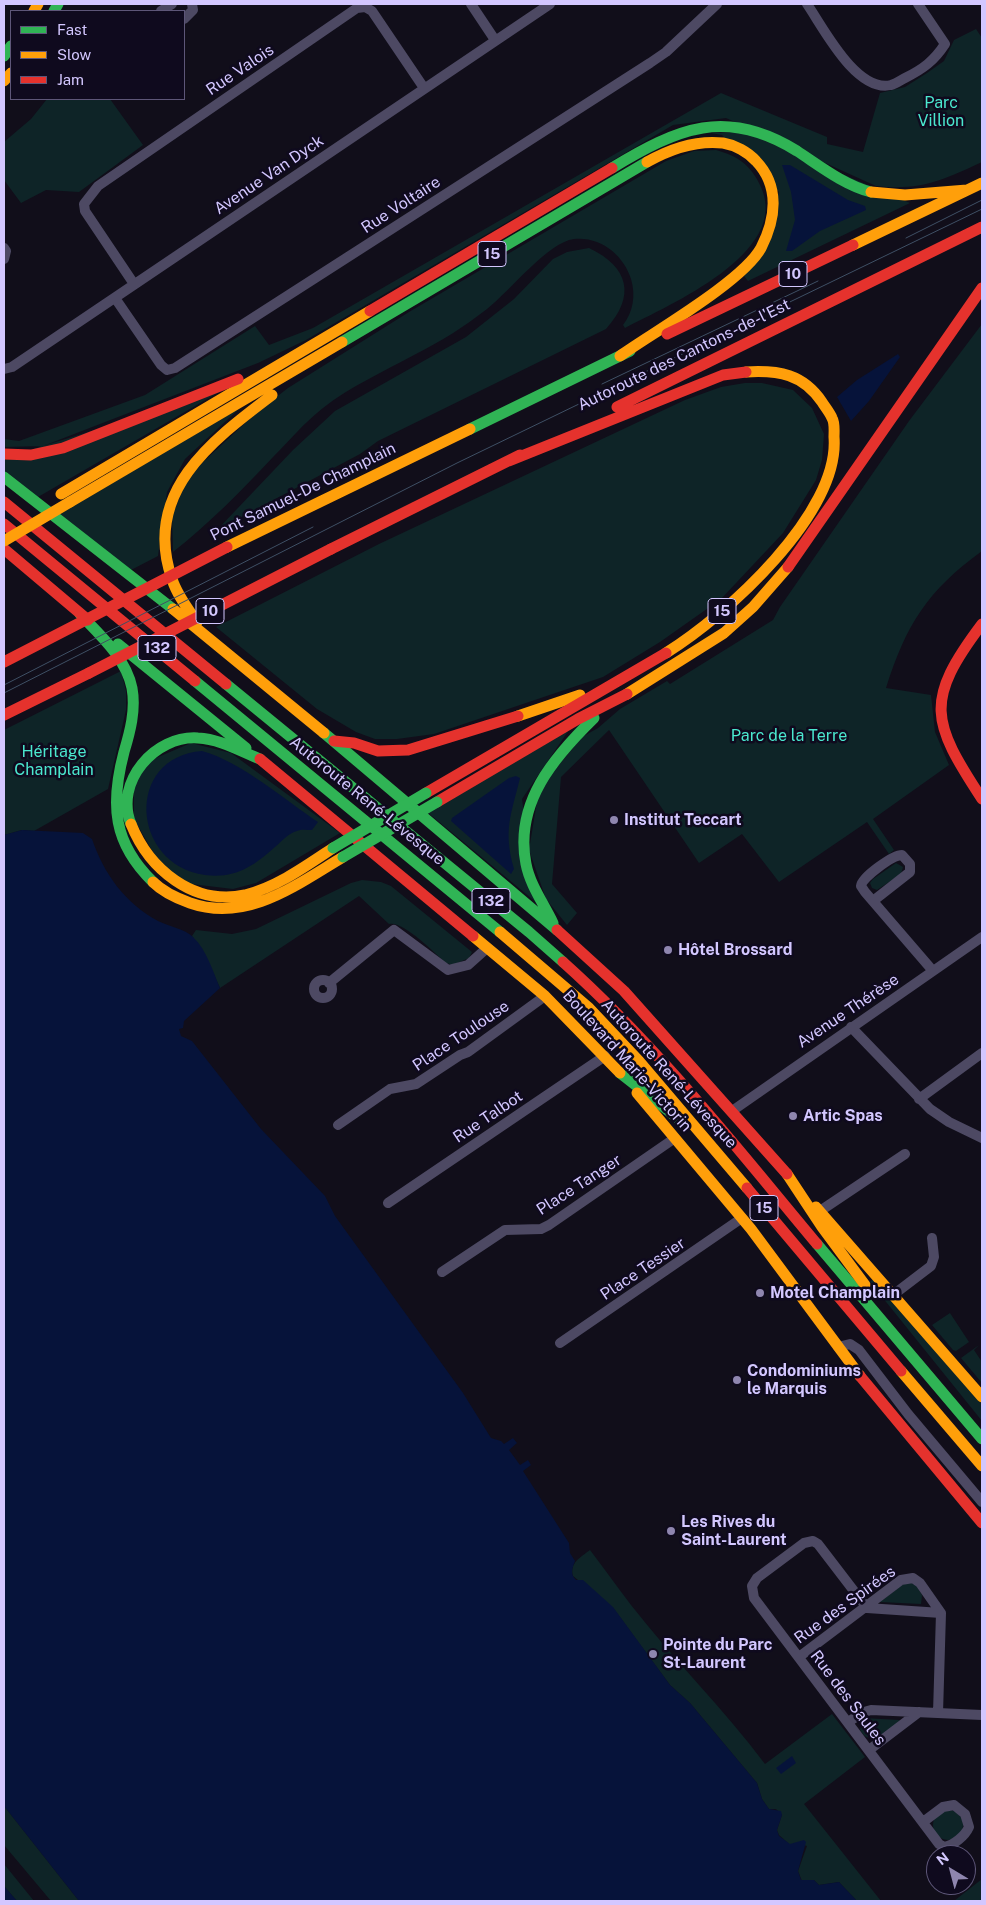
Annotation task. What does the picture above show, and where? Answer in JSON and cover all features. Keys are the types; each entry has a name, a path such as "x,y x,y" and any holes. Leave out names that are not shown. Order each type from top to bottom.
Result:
{"main road":[{"path":"4,526 645,148 671,135 696,127 730,125 762,132 844,181 874,192 900,195 967,190"},
{"name":"15","path":"339,345 669,150 690,142 709,140 727,143 743,150 763,169 774,194 774,223 765,245 752,262 735,277 620,356"},
{"name":"Autoroute des Cantons-de-l'Est","path":"620,356 982,183"},
{"name":"Autoroute des Cantons-de-l'Est","path":"509,461 982,227"},
{"path":"4,548 80,614 118,657 131,683 132,716 118,777 115,810 126,850 150,881 174,897 192,905 220,909 240,908 270,900 571,723 608,705 714,640 744,616 772,588 805,545 982,288"},
{"path":"4,541 339,345"},
{"path":"202,631 178,591 168,565 165,530 174,492 190,465 209,446 257,406 339,345"},
{"name":"Pont Samuel-De Champlain","path":"4,662 182,569 620,356"},
{"path":"4,454 31,455 70,445 283,362"},
{"name":"15","path":"509,461 723,375 736,372 766,371 794,378 816,393 831,415 836,437 831,472 817,501 780,552 738,597 698,631 650,663 606,686"},
{"name":"10","path":"4,715 509,461"},
{"path":"4,477 202,631 557,930 624,991 982,1396"},
{"name":"Autoroute René-Lévesque","path":"4,502 529,932 590,986 664,1062 982,1439"},
{"name":"Autoroute René-Lévesque","path":"4,526 560,982 640,1061 982,1466"},
{"name":"Boulevard Marie-Victorin","path":"80,614 260,759 545,996 605,1056 742,1218 871,1390 982,1523"},
{"path":"982,624 950,667 943,684 940,702 941,719 947,743 982,799"},
{"path":"334,741 384,751 421,747 606,686"},
{"path":"260,759 218,742 199,738 169,742 149,755 133,778 128,803 132,831 149,860 163,875 182,887 205,895 230,896 267,886 426,794 606,686"},
{"path":"557,930 532,882 526,863 524,835 526,814 537,785 550,764 570,741 608,705"},
{"path":"620,1073 711,1146"},
{"path":"787,1174 917,1362"}],"street":[{"path":"185,18 193,10 192,4"},
{"path":"471,4 495,40"},
{"name":"Avenue Van Dyck","path":"4,369 12,367 550,4"},
{"name":"Rue Voltaire","path":"115,298 160,365 167,370 175,368 650,63 666,52 717,4"},
{"path":"807,4 854,72 874,83 890,85 914,74 934,60 944,44 918,4"},
{"name":"Rue Valois","path":"134,284 85,211 84,204 89,195 104,182 357,8 365,7 372,10 424,88"},
{"path":"4,248 6,252 4,259"},
{"path":"873,902 910,872 910,864 902,855 895,857 862,880 863,889 873,902 933,970"},
{"path":"329,983 394,930 448,970 458,970 471,963 487,948"},
{"name":"Avenue Thérèse","path":"732,1111 982,937"},
{"name":"Place Toulouse","path":"338,1124 390,1089 420,1082 488,1038 545,996"},
{"path":"851,1027 919,1099 949,1122 982,1138"},
{"path":"919,1099 927,1090 982,1053"},
{"name":"Rue Talbot","path":"388,1204 605,1056"},
{"name":"Place Tanger","path":"442,1272 508,1229 541,1228 549,1225 675,1138"},
{"path":"820,1211 905,1154"},
{"name":"Place Tessier","path":"560,1343 742,1218"},
{"path":"893,1295 931,1266 934,1257 932,1238"},
{"path":"838,1347 850,1344 858,1348 908,1414 982,1502"},
{"name":"Rue des Saules","path":"865,1607 818,1544 813,1541 804,1543 757,1578 753,1583 751,1591 754,1598 922,1822 944,1847 949,1846 964,1835 969,1826 965,1814 954,1805 943,1807 922,1822"},
{"name":"Rue des Spirées","path":"798,1657 901,1580 910,1577 919,1581 941,1613"},
{"path":"865,1607 874,1610 941,1613 938,1713"},
{"path":"848,1722 868,1710 982,1715"},
{"path":"869,1750 919,1712"}],"green space":[{"name":"Parc Villion","path":"976,29 982,38 982,162 955,174 931,183 906,187 876,186 726,118 673,125 306,340 258,363 43,446 4,447 4,439 19,441 145,395 255,326 269,345 313,328 721,93 827,137 827,144 863,152 880,93 905,87 927,73 944,61 954,40"},
{"path":"46,100 111,100 143,145 79,192 46,190 21,203 4,180 4,142 31,119"},
{"path":"744,132 910,203 748,281 744,276 779,192 722,135 711,133"},
{"path":"716,150 731,155 743,162 753,173 761,187 766,211 759,234 743,255 721,274 669,306 625,328 623,325 631,309 633,292 631,279 623,263 617,255 602,244 584,239 564,242 529,268 496,301 470,322 433,345 356,386 323,408 200,530 173,552 172,517 185,484 201,464 257,412 288,388 409,312 666,161 694,151"},
{"path":"589,248 613,264 620,273 624,283 622,305 616,317 606,329 378,441 360,454 217,530 293,450 335,411 466,337 514,299 553,259 567,252"},
{"name":"Parc de la Terre","path":"982,324 982,551 947,580 921,611 902,646 886,688 931,695 935,732 949,765 873,819 894,850 889,854 867,822 779,882 742,834 699,863 609,730 561,777 552,884 577,913 567,925 546,899 529,850 539,789 582,737 598,728 620,709 667,681 670,684 773,620 780,607 909,421"},
{"path":"745,383 762,383 793,390 812,408 824,434 822,460 816,480 783,533 721,599 660,642 603,677 434,734 397,739 375,739 356,732 317,709 216,627 379,544 685,400 721,387"},
{"path":"221,391 38,497 4,470 4,458"},
{"path":"241,407 185,459 167,492 158,556 131,570 60,514"},
{"name":"Héritage Champlain","path":"121,671 126,691 126,710 108,789 34,831 22,830 4,835 4,730"},
{"path":"571,727 522,799 537,903 427,812"},
{"path":"191,743 231,753 340,833 256,883 233,889 191,884 162,868 134,819 134,785 149,761"},
{"path":"896,863 903,867 901,874 877,890 872,888 870,883 873,879"},
{"path":"362,880 381,882 391,886 472,952 469,958 453,965 446,963 427,945 403,927 389,924 359,896 220,988 205,955 192,936 196,930 232,934 256,929 351,883"},
{"path":"873,1279 982,1404 982,1421 870,1282"},
{"path":"950,1313 969,1342 956,1351 953,1350 932,1325"},
{"path":"979,1345 974,1350 982,1362 982,1383 961,1358"},
{"path":"590,1550 647,1625 765,1764 832,1714 865,1757 804,1804 881,1901 857,1901 839,1882 819,1885 814,1880 802,1881 798,1871 807,1846 797,1843 790,1845 779,1835 777,1830 782,1815 776,1809 769,1809 762,1799 757,1783 690,1703 670,1685 613,1608 573,1576 574,1564"},
{"path":"910,1582 917,1586 922,1595 921,1604 880,1602 902,1585"},
{"path":"863,1718 900,1720 886,1733 875,1738 869,1738 860,1730"},
{"path":"4,1806 79,1901 51,1901 4,1845"},
{"path":"948,1810 954,1811 962,1819 962,1831 954,1839 948,1840 942,1839 934,1831 933,1825 934,1819 942,1811"},
{"path":"4,1864 34,1901 17,1901 4,1886"},
{"path":"982,1879 982,1901 954,1901 962,1895 976,1895 976,1884"}],"water":[{"path":"782,165 790,165 848,200 865,206 866,210 820,231 792,251 786,251 795,220 791,192"},
{"path":"898,354 900,357 869,401 851,421 837,397 857,380"},
{"path":"202,751 232,763 247,772 318,822 312,830 300,830 291,833 252,865 235,873 216,876 205,875 180,867 162,852 151,833 146,812 149,790 159,772 177,758"},
{"path":"516,776 520,778 509,823 509,844 514,869 511,874 451,821 452,818 509,778"},
{"path":"22,830 83,833 92,839 109,876 135,906 158,921 186,932 198,942 209,961 220,988 184,1021 183,1028 179,1029 181,1036 192,1041 261,1129 325,1196 335,1216 463,1393 491,1438 504,1444 513,1438 517,1443 509,1450 520,1465 528,1460 531,1465 523,1471 569,1543 570,1553 575,1561 572,1571 574,1578 576,1580 583,1580 613,1607 670,1685 690,1703 757,1783 762,1799 769,1809 781,1811 782,1815 777,1830 779,1836 790,1844 804,1840 806,1842 798,1871 801,1880 814,1880 819,1885 839,1882 857,1901 79,1901 4,1806 4,835"},
{"path":"792,1756 796,1763 781,1774 776,1768"},
{"path":"4,1886 17,1901 4,1901"}],"tram line":[{"path":"906,238 982,200"},
{"path":"4,693 457,463 982,209"},
{"path":"602,384 818,281"},
{"path":"4,685 313,527"}],"traffic: fast":[{"path":"55,10 58,4"},
{"path":"4,56 10,47"},
{"path":"612,168 659,142 681,133 725,126 747,129 771,137 851,185 871,192"},
{"path":"342,342 647,162"},
{"path":"470,429 630,351"},
{"path":"4,477 173,609"},
{"path":"80,614 118,657 129,677 132,688 132,721 120,771 116,806 118,822 130,853 153,882"},
{"path":"118,644 246,748"},
{"path":"195,681 500,932"},
{"path":"226,684 529,932 563,962"},
{"path":"553,923 528,872 524,842 526,821 540,783 565,749 594,718"},
{"path":"324,733 557,930"},
{"path":"131,824 127,808 128,792 133,778 142,764 153,753 167,744 182,739 206,739 222,743 260,759"},
{"path":"333,848 426,793"},
{"path":"343,857 437,802"},
{"path":"620,1073 680,1120"},
{"path":"817,1244 982,1439"}],"traffic: slow":[{"path":"35,10 38,4"},
{"path":"4,81 10,74"},
{"path":"620,356 717,290 751,261 761,248 766,237 772,214 772,192 764,171 753,158 737,147 713,142 693,144 674,149 647,162"},
{"path":"853,245 982,183"},
{"path":"871,192 905,195 967,190"},
{"path":"61,494 370,311"},
{"path":"70,502 342,342"},
{"path":"666,653 718,614 775,560 799,529 819,498 831,467 834,422 815,393 807,385 780,373 746,372"},
{"path":"197,622 174,585 165,548 166,520 174,495 188,472 206,451 226,431 272,395"},
{"path":"227,547 470,429"},
{"path":"4,541 70,502"},
{"path":"627,694 724,633 753,607 788,567"},
{"path":"173,609 324,733"},
{"path":"518,716 580,695"},
{"path":"131,824 149,856 161,869 191,889 208,895 226,897 245,895 268,887 291,875 333,848"},
{"path":"153,882 161,889 190,903 211,908 231,908 251,905 270,898 307,879 343,857"},
{"path":"500,932 589,1008 639,1061 747,1188"},
{"path":"473,936 545,996 620,1073"},
{"path":"637,1093 751,1229 860,1376"},
{"path":"787,1174 822,1227 865,1285"},
{"path":"816,1207 982,1397"},
{"path":"901,1371 982,1466"}],"traffic: jam":[{"path":"370,311 612,168"},
{"path":"617,407 982,227"},
{"path":"667,334 853,245"},
{"path":"788,567 982,288"},
{"path":"509,461 723,375 746,372"},
{"path":"4,454 31,455 63,448 238,379"},
{"path":"331,549 520,455"},
{"path":"4,502 226,684"},
{"path":"4,524 195,681"},
{"path":"4,662 227,547"},
{"path":"4,549 88,620"},
{"path":"89,673 331,549"},
{"path":"982,624 963,650 950,673 943,693 941,711 944,730 952,750 982,799"},
{"path":"426,793 666,653"},
{"path":"4,715 89,673"},
{"path":"437,802 578,719 627,694"},
{"path":"334,741 354,743 378,751 408,750 518,716"},
{"path":"260,759 473,936"},
{"path":"557,930 624,991 787,1174"},
{"path":"563,962 664,1063 817,1244"},
{"path":"747,1188 901,1371"},
{"path":"860,1376 982,1523"}],"place":[{"name":"Institut Teccart","path":"614,820"},
{"name":"Hôtel Brossard","path":"668,950"},
{"name":"Artic Spas","path":"793,1116"},
{"name":"Motel Champlain","path":"760,1293"},
{"name":"Condominiums le Marquis","path":"737,1380"},
{"name":"Les Rives du Saint-Laurent","path":"671,1531"},
{"name":"Pointe du Parc St-Laurent","path":"653,1654"}]}
